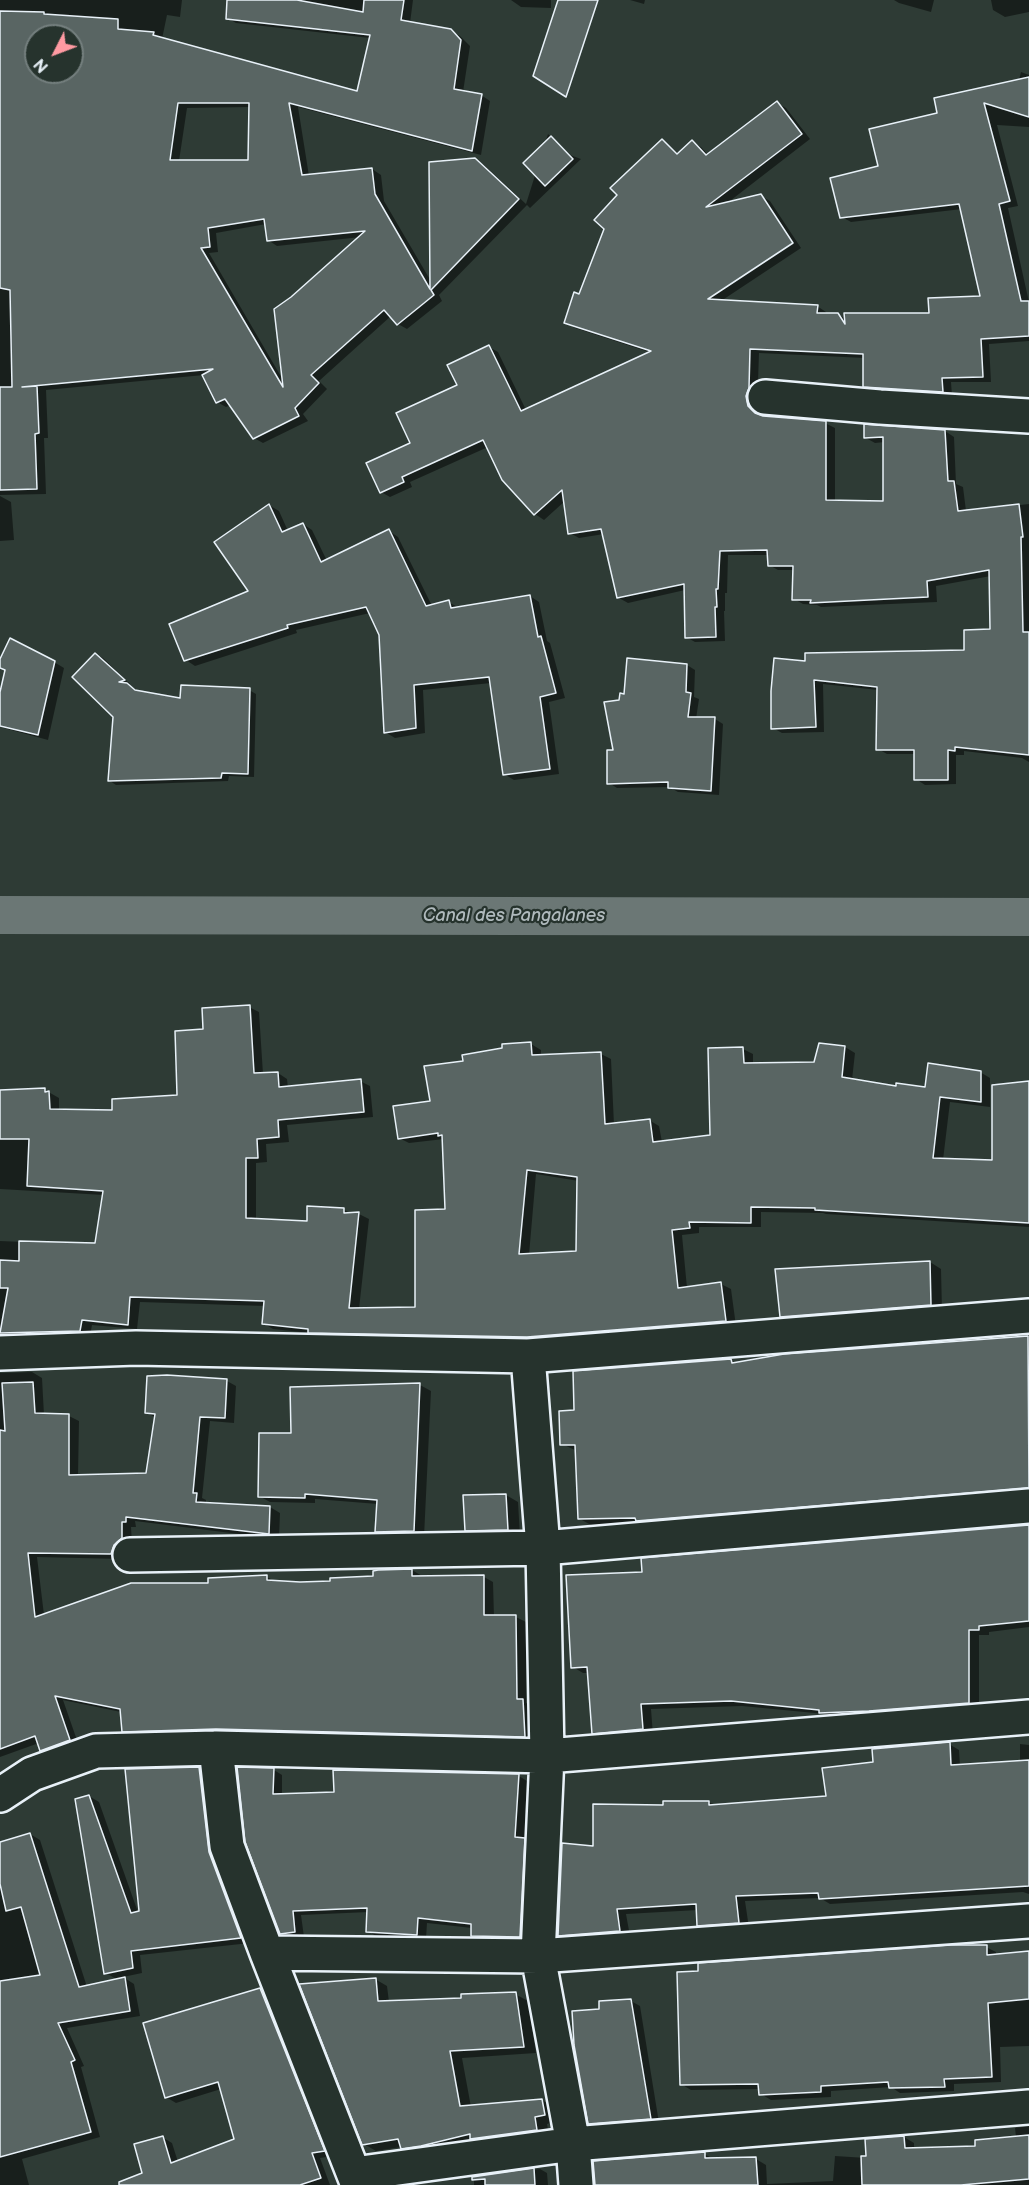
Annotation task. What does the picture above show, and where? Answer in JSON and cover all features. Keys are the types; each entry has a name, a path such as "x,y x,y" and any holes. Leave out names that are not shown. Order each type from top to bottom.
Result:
{"street":[{"path":"765,397 1029,416"},
{"path":"0,1353 136,1348 528,1356 1029,1316"},
{"path":"528,1356 543,1548 547,1756 538,1956 573,2144 576,2185"},
{"path":"130,1555 543,1548 1029,1506"},
{"path":"0,1796 32,1774 96,1751 216,1748 547,1756 1029,1717"},
{"path":"216,1748 227,1846 356,2180 573,2144 1029,2107"},
{"path":"267,1953 538,1956 1029,1921"}],"building":[{"path":"227,0 297,0 363,12 364,0 404,0 401,20 451,29 461,40 454,89 482,94 472,151 289,103 302,175 372,168 375,194 430,289 429,162 475,158 519,199 431,290 434,295 397,325 384,310 311,375 319,383 295,408 299,416 253,439 225,399 216,403 202,375 213,369 22,387 37,386 39,433 35,434 37,489 0,490 0,387 12,387 10,290 0,288 0,11 44,12 44,14 118,19 118,29 154,32 153,35 357,91 370,35 226,19","holes":["178,103 249,103 248,160 170,160","264,219 267,241 365,231 291,297 274,309 283,387 201,248 210,247 208,228"]},
{"path":"558,0 598,0 566,97 533,76"},
{"path":"1029,77 1029,117 984,103 1010,201 999,204 1021,301 1029,301 1029,336 981,339 983,377 942,378 943,392 863,387 863,354 750,349 749,388 746,396 748,406 755,413 763,416 826,421 826,500 883,501 883,437 864,438 864,424 945,430 948,481 954,481 958,511 1019,504 1023,537 1021,537 1023,632 1029,632 1029,755 955,747 955,751 948,750 948,780 914,780 914,750 876,750 877,687 814,680 816,727 771,729 774,658 805,661 805,653 964,650 964,630 990,629 989,570 927,581 928,597 810,603 811,600 792,600 793,566 768,566 767,550 720,551 718,589 716,589 717,607 715,607 716,637 685,638 684,584 617,598 601,529 568,534 562,490 534,515 502,480 483,440 402,477 404,482 380,493 366,463 410,443 396,413 457,385 447,365 489,345 521,411 651,351 564,323 574,292 579,294 604,229 594,220 617,195 610,188 662,139 677,154 692,140 706,155 777,101 802,134 706,207 761,194 793,243 708,299 818,305 817,313 838,313 845,324 844,313 929,313 928,298 980,296 959,204 840,218 830,178 878,166 869,129 937,113 934,98"},
{"path":"551,136 573,159 545,186 523,163"},
{"path":"269,504 282,532 303,523 321,562 389,529 426,606 449,600 451,608 530,595 538,637 541,636 556,693 540,697 550,769 503,775 489,677 414,685 416,728 384,733 379,635 366,607 287,625 288,628 184,661 169,624 248,591 214,542"},
{"path":"10,638 55,661 38,735 0,726 0,692 5,670 0,668 0,659"},
{"path":"95,653 125,680 119,682 127,683 135,690 180,698 181,685 250,688 248,774 222,773 221,778 108,781 113,717 72,677"},
{"path":"627,658 687,664 686,692 691,693 688,717 715,717 711,791 668,788 668,782 607,784 607,750 613,750 604,702 619,700 620,693 624,694"},
{"path":"250,1005 254,1073 278,1072 279,1087 361,1079 364,1112 278,1120 279,1137 257,1139 258,1158 246,1158 246,1218 307,1221 307,1206 344,1208 344,1213 359,1212 349,1308 415,1307 415,1210 445,1209 442,1135 438,1136 438,1133 398,1139 393,1106 430,1101 424,1066 463,1061 462,1055 502,1048 502,1044 531,1042 532,1055 601,1052 605,1124 650,1119 653,1142 710,1135 708,1048 743,1047 744,1063 814,1062 819,1043 845,1046 842,1077 896,1086 896,1083 925,1087 928,1063 981,1071 981,1102 940,1097 933,1158 992,1160 992,1085 1029,1081 1029,1223 815,1210 815,1208 751,1207 751,1223 689,1222 690,1228 672,1230 678,1288 721,1282 726,1321 527,1337 308,1333 308,1329 262,1324 264,1301 130,1297 128,1325 82,1320 80,1331 0,1333 8,1288 0,1288 0,1260 19,1261 19,1241 95,1243 103,1191 27,1186 29,1139 0,1139 0,1090 45,1088 45,1092 49,1091 50,1109 112,1110 112,1099 177,1095 175,1031 203,1029 202,1008","holes":["527,1170 577,1177 576,1251 519,1254"]},
{"path":"930,1261 931,1305 780,1317 775,1269"},
{"path":"1028,1336 1029,1488 636,1521 635,1518 578,1519 575,1445 560,1445 559,1411 574,1410 573,1371 731,1359 732,1363 784,1354"},
{"path":"147,1376 227,1379 225,1418 200,1417 193,1493 197,1493 196,1502 270,1506 269,1534 126,1517 126,1522 122,1522 122,1538 114,1545 111,1554 28,1553 35,1617 131,1583 208,1583 208,1578 267,1575 267,1580 330,1581 330,1578 373,1576 373,1571 378,1570 412,1569 412,1576 484,1575 484,1615 516,1615 517,1699 523,1699 525,1737 216,1729 122,1732 120,1709 55,1696 70,1740 40,1751 35,1736 0,1749 0,1430 5,1431 2,1383 33,1382 35,1413 69,1414 69,1475 146,1473 155,1414 145,1413"},
{"path":"420,1383 414,1531 375,1532 377,1500 305,1494 305,1498 258,1497 259,1433 291,1433 290,1387"},
{"path":"506,1494 508,1530 465,1531 463,1495"},
{"path":"1029,1525 1029,1621 979,1626 979,1630 969,1630 969,1703 819,1713 819,1710 731,1701 641,1704 643,1729 592,1734 587,1667 571,1668 566,1575 642,1572 641,1558"},
{"path":"950,1742 951,1765 1029,1760 1029,1886 819,1899 818,1893 736,1896 739,1923 697,1926 696,1904 617,1909 620,1931 558,1936 562,1843 593,1846 593,1804 663,1805 663,1801 709,1801 709,1805 826,1796 822,1768 873,1762 872,1749"},
{"path":"199,1767 209,1852 241,1938 131,1951 133,1968 104,1974 75,1799 89,1795 131,1913 139,1911 125,1769"},
{"path":"237,1767 274,1768 273,1794 334,1792 333,1770 519,1774 515,1837 525,1838 520,1937 471,1936 471,1924 418,1918 417,1935 366,1932 367,1908 293,1911 295,1932 280,1934 245,1842"},
{"path":"30,1833 79,1987 125,1977 130,2011 58,2023 75,2060 71,2062 91,2132 0,2157 0,1981 40,1975 21,1907 6,1911 0,1884 0,1842"},
{"path":"951,1945 987,1945 987,1955 1029,1951 1029,1999 988,2003 992,2077 944,2079 945,2087 889,2088 888,2082 821,2086 821,2092 759,2095 758,2084 680,2085 677,1972 698,1971 698,1963"},
{"path":"376,1978 378,2001 461,1998 461,1994 516,1992 524,2047 450,2051 460,2106 542,2099 545,2115 535,2117 537,2130 470,2139 470,2134 401,2149 398,2139 362,2145 299,1984"},
{"path":"260,1988 325,2151 312,2153 321,2178 300,2185 119,2185 119,2182 142,2173 134,2144 163,2136 171,2163 234,2139 218,2082 165,2098 143,2023"},
{"path":"631,1999 651,2119 588,2124 574,2045 572,2011 599,2009 599,2001"},
{"path":"1029,2135 1029,2179 961,2185 862,2185 861,2156 866,2156 865,2139 904,2136 905,2148 975,2146 975,2140"},
{"path":"705,2152 705,2158 756,2157 758,2185 595,2185 593,2161"},
{"path":"534,2168 535,2185 485,2185 485,2179 472,2180 472,2177"}],"waterway":[{"name":"Canal des Pangalanes","path":"0,915 1029,917"}]}
